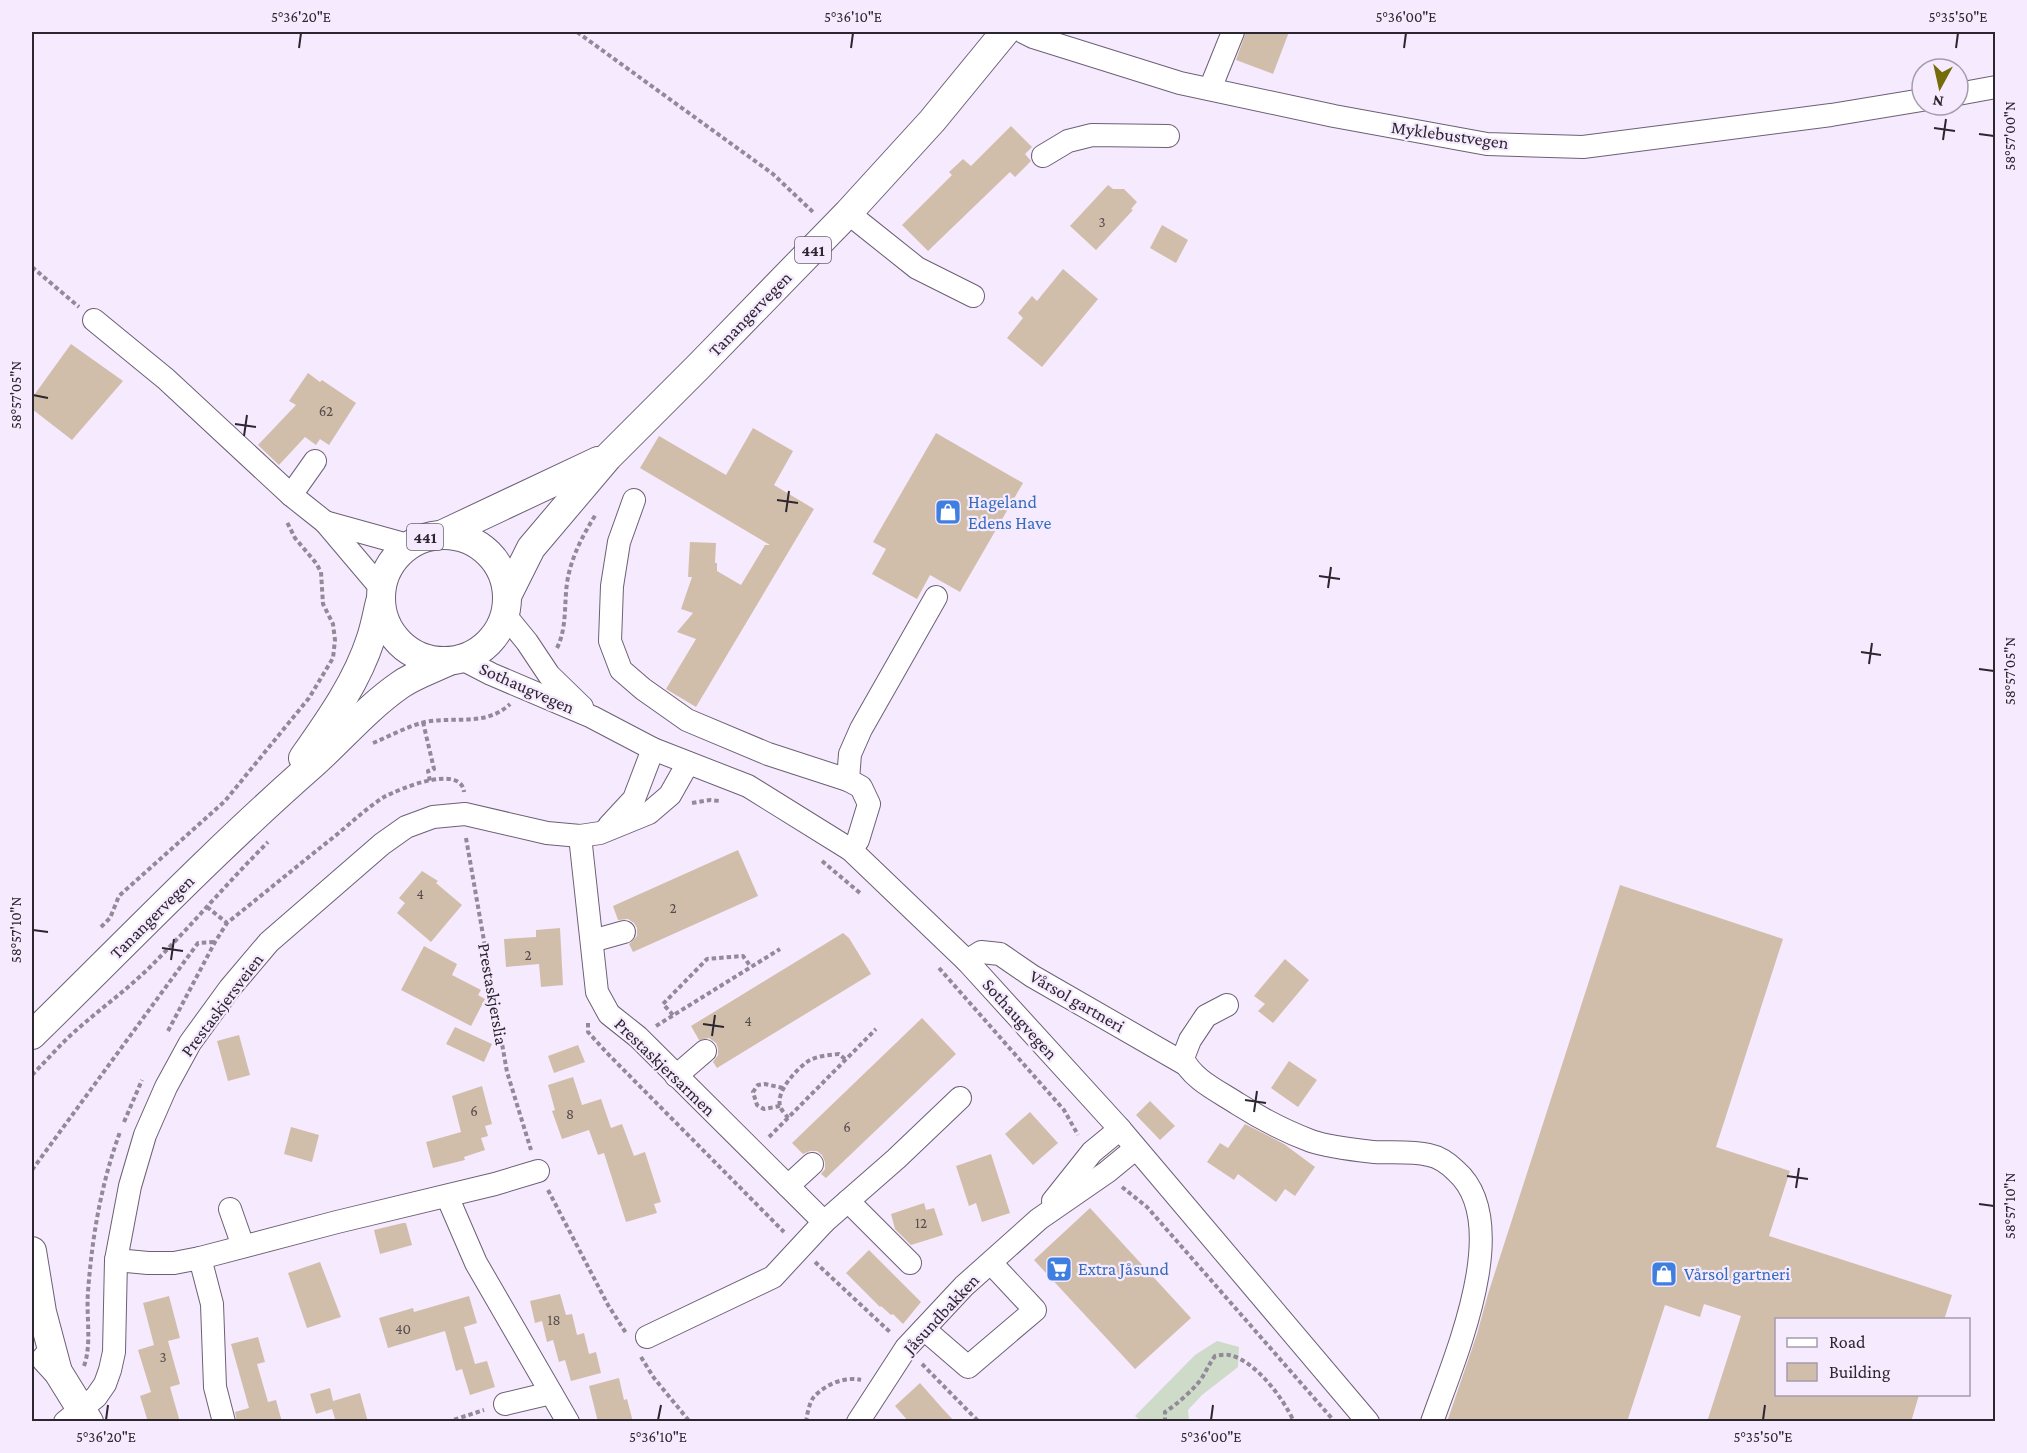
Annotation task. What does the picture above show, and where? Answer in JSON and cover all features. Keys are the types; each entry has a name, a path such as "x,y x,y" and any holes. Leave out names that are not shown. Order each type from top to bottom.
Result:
{"main road":[{"name":"Tanangervegen","path":"506,605 531,548 608,457 840,221 932,121 1005,32"},
{"name":"Tanangervegen","path":"443,534 608,457"},
{"name":"441","path":"380,594 392,560 408,545 424,537 443,534 462,537 480,546 494,559 504,576 506,605 497,633 484,647 456,660"},
{"name":"Tanangervegen","path":"273,799 341,703 371,639 380,594"},
{"path":"380,594 384,621 394,639 410,652 428,660 456,660"},
{"name":"Tanangervegen","path":"32,1035 273,799 336,744 372,707 402,683 456,660"},
{"path":"32,1251 44,1321 58,1372 78,1417"},
{"path":"32,1345 58,1372"}],"street":[{"name":"Myklebustvegen","path":"1023,32 1180,83 1334,116 1487,144 1583,147 1831,115 1910,102"},
{"path":"1210,89 1233,32"},
{"path":"1970,92 1995,87"},
{"path":"1043,156 1068,141 1092,135 1168,136"},
{"path":"840,221 917,268 973,296"},
{"path":"94,320 166,379 283,487 325,522 380,594"},
{"path":"283,487 315,461"},
{"path":"634,500 618,542 612,586 610,641 621,670 643,690 687,720 768,754 848,780 861,788 869,804 858,840 851,850"},
{"path":"325,522 408,545"},
{"path":"848,780 850,754 861,729 936,597"},
{"name":"Sothaugvegen","path":"506,605 549,675 592,717"},
{"name":"Sothaugvegen","path":"456,660 592,717 653,749 748,786 851,850 967,960 1120,1129 1368,1422"},
{"path":"604,831 634,799 653,749"},
{"name":"Prestaskjersveien","path":"78,1417 105,1384 110,1370 114,1352 116,1260 130,1186 145,1135 166,1087 190,1042 230,988 269,942 382,844 406,827 433,817 465,814 547,833 580,836 604,831 649,813 670,795 688,763"},
{"name":"Prestaskjersarmen","path":"580,836 597,992 609,1014 638,1037 824,1222"},
{"path":"592,940 624,932"},
{"name":"Vårsol gartneri","path":"967,960 981,952 1000,954 1032,976 1185,1064 1194,1074 1248,1110 1313,1142 1373,1152 1428,1155 1449,1165 1467,1182 1477,1206 1480,1224 1481,1241 1477,1277 1467,1320 1432,1422"},
{"path":"1185,1064 1184,1052 1206,1016 1227,1005"},
{"path":"676,1076 705,1051"},
{"path":"637,1341 773,1276 824,1222 896,1160 960,1098"},
{"name":"Jåsundbakken","path":"1039,1219 1092,1152 1120,1129"},
{"name":"Jåsundbakken","path":"858,1422 906,1348 964,1287 1039,1219 1107,1172 1135,1149"},
{"path":"788,1186 812,1164"},
{"path":"116,1260 174,1263 200,1258 538,1171"},
{"path":"447,1196 476,1263 568,1422"},
{"path":"848,1201 910,1263"},
{"path":"230,1209 243,1246"},
{"path":"200,1258 212,1304 215,1387 224,1422"},
{"path":"924,1329 968,1368 1035,1310 991,1263"},
{"path":"505,1404 551,1393"}],"path":[{"path":"577,32 840,221"},
{"path":"32,267 94,320"},
{"path":"110,918 119,896 225,801 309,698 333,658 335,640 333,624 323,604 321,572 295,538 282,513 275,491 283,487"},
{"path":"369,745 423,722 489,717 502,712 510,704"},
{"path":"423,722 434,770 428,771 430,781"},
{"path":"688,804 710,800 729,803"},
{"name":"Prestaskjerslia","path":"465,814 465,831 507,1072 538,1171 608,1305 637,1341 654,1378 690,1422"},
{"path":"32,1075 80,1027 118,997 150,967 229,881 276,835"},
{"path":"816,856 867,898"},
{"path":"207,907 227,923"},
{"path":"32,1170 198,943 214,942"},
{"path":"607,1053 673,1016 780,949"},
{"path":"673,1016 663,1004 707,959 743,956 751,967"},
{"path":"932,962 1064,1110 1082,1143"},
{"path":"588,1014 588,1032 607,1053 800,1248 906,1348 979,1422"},
{"path":"753,1153 876,1029"},
{"path":"788,1118 780,1106 783,1088 807,1062 839,1054 846,1060"},
{"path":"780,1106 764,1109 757,1105 753,1092 758,1086 765,1084 783,1088"},
{"path":"1114,1181 1147,1207 1335,1422"},
{"path":"1166,1422 1165,1412 1182,1400 1202,1378 1215,1356 1227,1354 1254,1368 1288,1408 1294,1422"},
{"path":"806,1422 812,1399 829,1385 841,1380 857,1378 864,1381"},
{"path":"447,1422 505,1404"}],"green space":[{"path":"1217,1341 1239,1347 1238,1367 1202,1395 1188,1410 1189,1421 1141,1421 1135,1416 1195,1355"}],"building":[{"path":"1246,32 1289,32 1273,74 1236,60"},
{"path":"1011,126 1032,147 1025,154 1031,161 1015,177 1010,172 928,251 902,225 952,175 949,172 963,159 971,166"},
{"path":"1108,185 1113,189 1124,189 1137,202 1131,209 1133,210 1096,250 1070,226"},
{"path":"1162,225 1188,240 1176,263 1150,248"},
{"path":"1063,269 1098,299 1042,367 1007,338 1023,318 1018,313 1032,296 1037,301"},
{"path":"71,344 123,381 72,440 32,409 32,398"},
{"path":"308,373 356,403 329,445 320,439 316,445 305,437 279,465 258,445 296,405 289,401"},
{"path":"753,428 793,451 774,485 814,509 696,707 666,689 696,639 677,632 693,613 681,609 692,577 688,577 690,542 716,543 717,571 741,585 765,545 770,545 640,468 659,436 726,475"},
{"name":"Hageland Edens Have","path":"936,433 1023,483 960,592 930,575 917,599 872,574 886,549 873,542"},
{"path":"738,850 758,896 633,952 629,944 637,936 637,928 628,919 618,920 613,906"},
{"path":"422,871 438,881 436,883 462,905 431,942 397,913 405,903 399,898"},
{"path":"1620,885 1783,939 1716,1147 1790,1171 1769,1236 1952,1295 1945,1318 1775,1318 1775,1396 1919,1396 1911,1422 1707,1422 1741,1316 1704,1304 1700,1317 1665,1305 1627,1422 1447,1422"},
{"path":"560,928 563,985 541,987 539,964 506,967 504,939 536,937 536,930"},
{"path":"843,933 849,938 871,974 717,1068 713,1062 718,1055 716,1043 709,1038 699,1040 691,1026"},
{"path":"424,946 457,964 452,975 481,990 478,995 485,999 471,1026 401,990"},
{"path":"1285,959 1309,980 1273,1023 1258,1011 1265,1004 1254,996"},
{"path":"922,1018 956,1054 826,1178 821,1174 825,1169 822,1155 817,1151 803,1154 792,1143"},
{"path":"455,1027 492,1044 484,1062 446,1044"},
{"path":"239,1035 250,1075 228,1081 217,1041"},
{"path":"578,1045 585,1062 554,1073 548,1056"},
{"path":"1289,1061 1317,1080 1298,1107 1271,1088"},
{"path":"573,1077 582,1105 601,1099 611,1128 622,1124 634,1156 645,1152 661,1202 654,1204 657,1213 626,1222 604,1153 598,1155 589,1130 562,1139 552,1111 555,1110 548,1085"},
{"path":"482,1086 492,1124 485,1126 488,1136 481,1138 485,1150 464,1157 465,1160 433,1168 426,1142 461,1132 452,1096"},
{"path":"1150,1101 1175,1126 1160,1140 1136,1115"},
{"path":"1030,1112 1058,1143 1033,1165 1005,1134"},
{"path":"1245,1124 1284,1144 1315,1167 1295,1196 1285,1189 1276,1202 1238,1174 1234,1180 1207,1162 1220,1143 1228,1148"},
{"path":"291,1127 319,1135 312,1162 284,1154"},
{"path":"991,1154 1010,1213 982,1222 976,1203 969,1206 956,1166"},
{"path":"924,1203 926,1210 934,1208 943,1235 911,1245 895,1229 891,1214"},
{"path":"1090,1208 1191,1318 1135,1369 1034,1260"},
{"path":"406,1223 412,1245 380,1254 374,1230"},
{"path":"869,1250 921,1302 903,1324 893,1314 891,1315 880,1307 846,1273"},
{"path":"320,1262 341,1317 307,1328 288,1273"},
{"path":"560,1294 566,1315 572,1314 577,1335 584,1333 589,1354 596,1352 601,1373 571,1381 565,1360 559,1362 553,1340 547,1342 542,1321 535,1323 530,1301"},
{"path":"169,1296 180,1338 168,1341 180,1384 170,1387 180,1422 148,1422 140,1396 151,1392 138,1350 154,1345 143,1303"},
{"path":"469,1296 477,1323 464,1327 475,1364 487,1361 495,1387 470,1395 462,1369 456,1371 445,1331 388,1348 379,1318 413,1308 414,1312"},
{"path":"258,1337 265,1362 257,1364 268,1402 276,1400 282,1422 237,1422 235,1412 249,1408 231,1344"},
{"path":"619,1378 624,1400 627,1399 633,1422 598,1422 589,1386"},
{"path":"920,1383 955,1422 909,1422 895,1406"},
{"path":"330,1388 333,1401 360,1393 368,1422 336,1422 332,1409 316,1414 310,1394"}],"place":[{"name":"Hageland Edens Have","path":"948,512"},
{"name":"Extra Jåsund","path":"1059,1269"},
{"name":"Vårsol gartneri","path":"1664,1274"}]}
